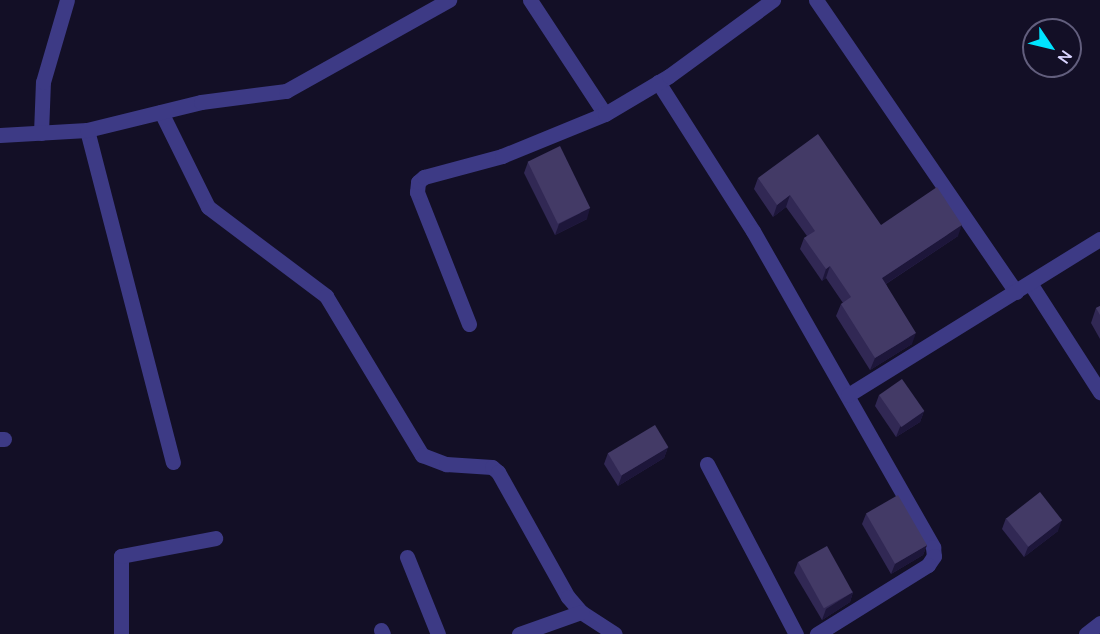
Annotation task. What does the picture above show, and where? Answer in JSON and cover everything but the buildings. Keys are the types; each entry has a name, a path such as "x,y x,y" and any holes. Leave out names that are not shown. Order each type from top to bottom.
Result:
{"street":[{"path":"41,133 43,81 67,0"},
{"path":"0,135 87,130 201,102 286,91 432,4 449,0"},
{"path":"530,0 605,114"},
{"path":"469,324 417,192 418,182 424,177 502,156 605,114 658,82 772,0"},
{"path":"816,0 1016,292"},
{"path":"658,82 753,231 848,394 933,547 934,556 928,565 817,634"},
{"path":"161,112 208,207 326,296 423,454 446,464 492,467 498,472 568,597 581,612 615,634"},
{"path":"87,130 173,462"},
{"path":"848,394 1100,239"},
{"path":"1030,283 1100,392"},
{"path":"707,464 796,634"},
{"path":"122,634 121,556 215,538"},
{"path":"407,557 438,634"},
{"path":"519,634 581,612"},
{"path":"1086,634 1100,623"}]}
